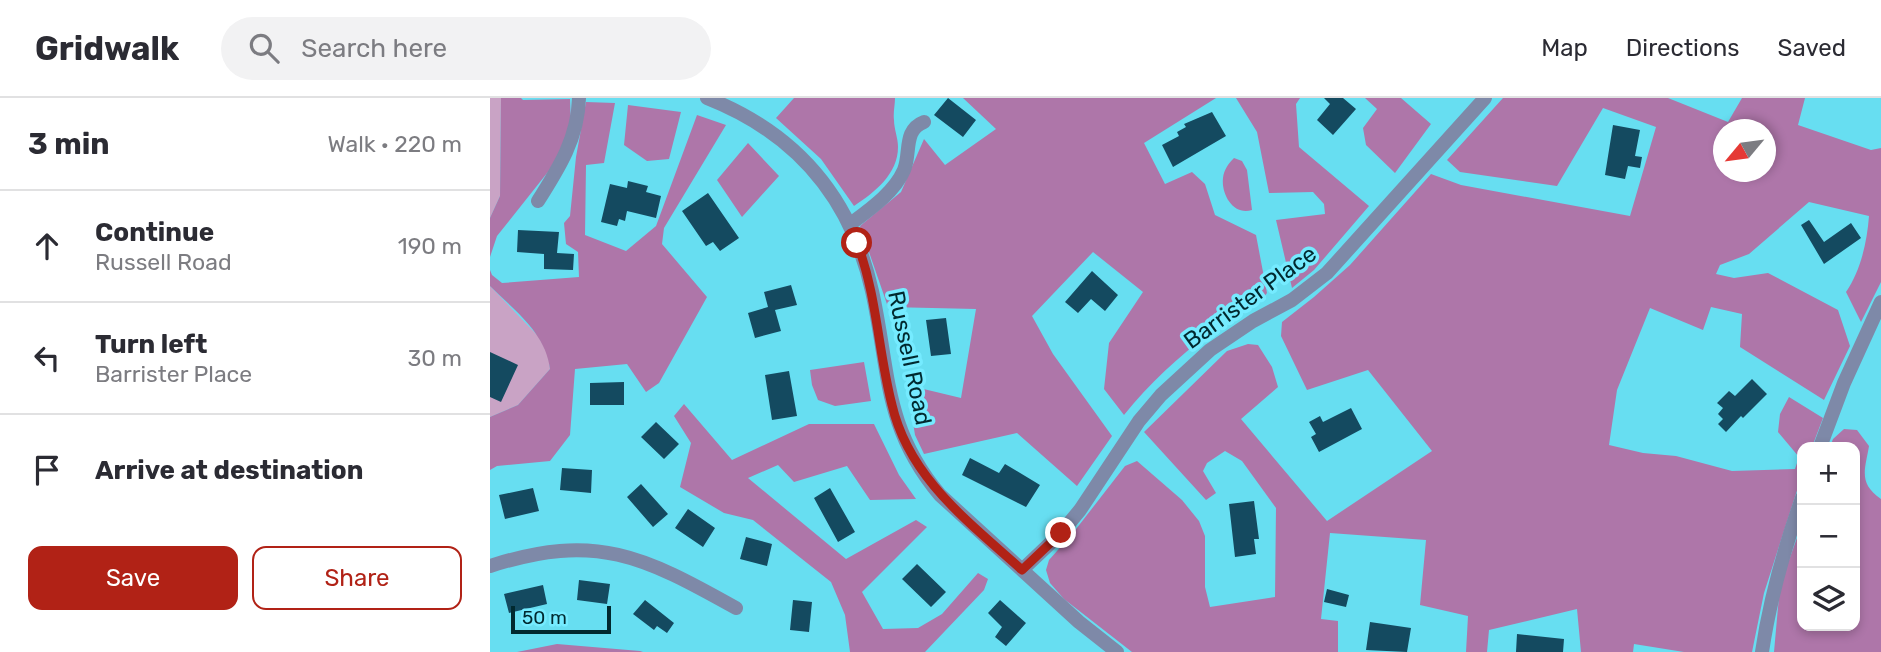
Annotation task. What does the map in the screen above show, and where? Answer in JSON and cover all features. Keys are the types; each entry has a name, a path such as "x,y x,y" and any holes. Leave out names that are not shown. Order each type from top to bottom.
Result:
{"street":[{"path":"538,201 569,148 576,126 579,98"},
{"name":"Russell Road","path":"707,98 752,118 797,151 826,184 849,225 863,259 872,291 892,405 908,449 927,480 1079,622 1117,652"},
{"name":"Barrister Place","path":"1022,570 1061,533 1080,510 1139,421 1161,396 1210,350 1253,321 1292,300 1327,273 1485,98"},
{"path":"849,225 870,210 900,178 906,167 909,135 924,122"},
{"path":"1822,442 1844,383 1881,302"},
{"path":"1762,652 1778,571 1800,505"},
{"path":"490,566 542,552 569,549 601,551 656,566 736,608"}],"shaded area":[{"path":"490,98 501,98 500,196 490,218"},
{"path":"501,98 570,99 571,125 563,153 497,236 490,257 490,218 500,196"},
{"path":"794,98 895,98 894,117 898,147 894,166 870,195 854,206 821,159 776,118"},
{"path":"963,98 1216,98 1144,143 1165,184 1192,172 1205,184 1215,215 1256,235 1267,293 1255,305 1217,328 1187,351 1154,381 1124,415 1104,389 1109,343 1143,292 1093,252 1032,316 1053,354 1112,436 1077,486 1017,433 924,454 915,435 907,385 961,398 976,309 888,307 860,226 901,192 924,139 945,165 996,129"},
{"path":"1236,98 1300,98 1296,104 1299,147 1369,206 1314,270 1292,288 1276,220 1325,214 1324,204 1313,192 1269,193 1257,132"},
{"path":"1365,98 1401,98 1431,124 1395,173 1366,145 1363,128 1377,109"},
{"path":"1503,98 1668,98 1720,119 1713,119 1713,182 1776,182 1776,119 1730,119 1742,98 1805,98 1798,125 1871,150 1881,148 1881,282 1861,322 1846,292 1862,256 1869,216 1809,202 1749,254 1720,265 1716,274 1734,278 1768,273 1838,310 1850,346 1824,400 1740,347 1742,314 1711,307 1703,330 1650,308 1617,390 1609,445 1643,453 1676,456 1732,471 1795,469 1797,463 1797,491 1764,593 1752,652 1684,652 1634,644 1633,652 1581,652 1577,609 1489,630 1487,652 1466,652 1468,616 1420,605 1426,540 1330,533 1321,619 1338,621 1338,652 1132,652 1064,599 1050,583 1046,570 1049,560 1125,466 1137,461 1182,500 1199,521 1205,536 1205,587 1210,607 1275,597 1276,508 1242,461 1225,451 1207,463 1203,471 1216,493 1206,500 1144,432 1227,351 1248,344 1258,345 1272,367 1278,387 1241,419 1327,521 1432,451 1368,370 1307,390 1281,336 1282,322 1350,265 1431,174 1461,185 1630,216 1656,127 1603,108 1557,186 1460,172 1447,160"},
{"path":"586,102 615,103 604,163 586,165 585,235 626,251 656,226 697,115 726,125 664,228 662,244 707,297 659,383 646,392 627,364 575,369 570,435 550,461 497,466 490,470 490,417 518,405 550,369 536,333 490,286 490,270 502,283 579,277 578,252 566,244 564,223 570,216 576,157"},
{"path":"628,105 681,112 669,159 647,161 624,145"},
{"path":"748,143 779,176 742,217 717,180"},
{"path":"1234,158 1242,161 1247,170 1252,210 1234,207 1224,191 1224,172"},
{"path":"490,286 538,336 548,353 550,369 518,405 490,417"},
{"path":"864,362 871,401 835,406 818,400 810,370"},
{"path":"1789,397 1823,418 1814,442 1797,442 1797,455 1778,432 1780,414"},
{"path":"684,404 732,460 809,424 874,424 899,475 916,499 870,500 847,466 794,482 778,465 748,478 846,559 916,520 927,527 862,592 883,629 918,628 942,614 978,573 988,579 984,590 925,652 850,652 845,615 831,582 753,520 724,513 680,487 691,443 674,416"},
{"path":"1844,429 1857,430 1869,446 1866,482 1881,499 1881,652 1774,652 1780,585 1797,538 1797,631 1860,631 1860,442 1832,442"},
{"path":"557,644 640,651 643,652 517,652"}],"building":[{"path":"948,98 976,120 963,137 934,115"},
{"path":"1324,98 1343,98 1356,109 1333,135 1317,120 1330,104"},
{"path":"1212,112 1226,136 1173,167 1162,145 1179,136 1177,132 1186,127 1184,124"},
{"path":"1613,125 1640,130 1635,156 1642,157 1640,168 1628,166 1625,179 1605,175"},
{"path":"628,181 648,186 646,192 661,196 656,218 627,211 625,221 619,219 617,226 601,222 610,184 627,188"},
{"path":"708,193 739,238 720,251 713,242 706,246 682,211"},
{"path":"1809,220 1824,242 1851,223 1861,238 1824,264 1801,225"},
{"path":"518,230 559,232 557,253 574,254 573,270 544,269 544,254 517,252"},
{"path":"1092,271 1118,295 1105,311 1091,299 1078,313 1065,302"},
{"path":"791,285 797,305 775,310 781,331 755,338 748,313 768,307 764,292"},
{"path":"946,318 951,354 931,356 926,320"},
{"path":"490,352 518,365 501,402 490,397"},
{"path":"789,371 797,416 772,420 765,375"},
{"path":"1752,379 1767,394 1726,432 1718,424 1723,419 1718,414 1723,408 1717,403 1729,391 1735,396"},
{"path":"624,382 624,405 590,405 590,383"},
{"path":"1351,408 1362,429 1319,452 1311,437 1316,434 1309,422 1320,416 1323,422"},
{"path":"656,422 679,444 664,459 641,437"},
{"path":"970,458 999,473 1005,464 1040,485 1026,507 962,475"},
{"path":"562,468 592,470 591,493 560,490"},
{"path":"641,484 668,514 653,527 627,497"},
{"path":"533,488 539,511 505,519 499,495"},
{"path":"830,488 855,532 838,542 814,498"},
{"path":"1254,501 1259,539 1254,539 1256,554 1235,557 1229,504"},
{"path":"688,509 715,528 703,547 675,528"},
{"path":"746,537 772,544 767,566 740,559"},
{"path":"917,564 946,592 931,607 902,579"},
{"path":"579,580 610,584 607,604 577,600"},
{"path":"543,585 547,604 509,613 504,594"},
{"path":"1327,589 1349,595 1346,607 1324,602"},
{"path":"645,600 674,623 667,633 657,626 654,630 633,614"},
{"path":"793,600 812,602 809,632 790,630"},
{"path":"1000,600 1026,623 1006,646 995,637 1002,627 988,613"},
{"path":"1370,622 1411,628 1407,652 1366,650"},
{"path":"1517,634 1564,639 1563,652 1516,652"}],"route":[{"path":"857,243 872,291 892,405 902,438 927,480 1022,570 1061,533"}]}
